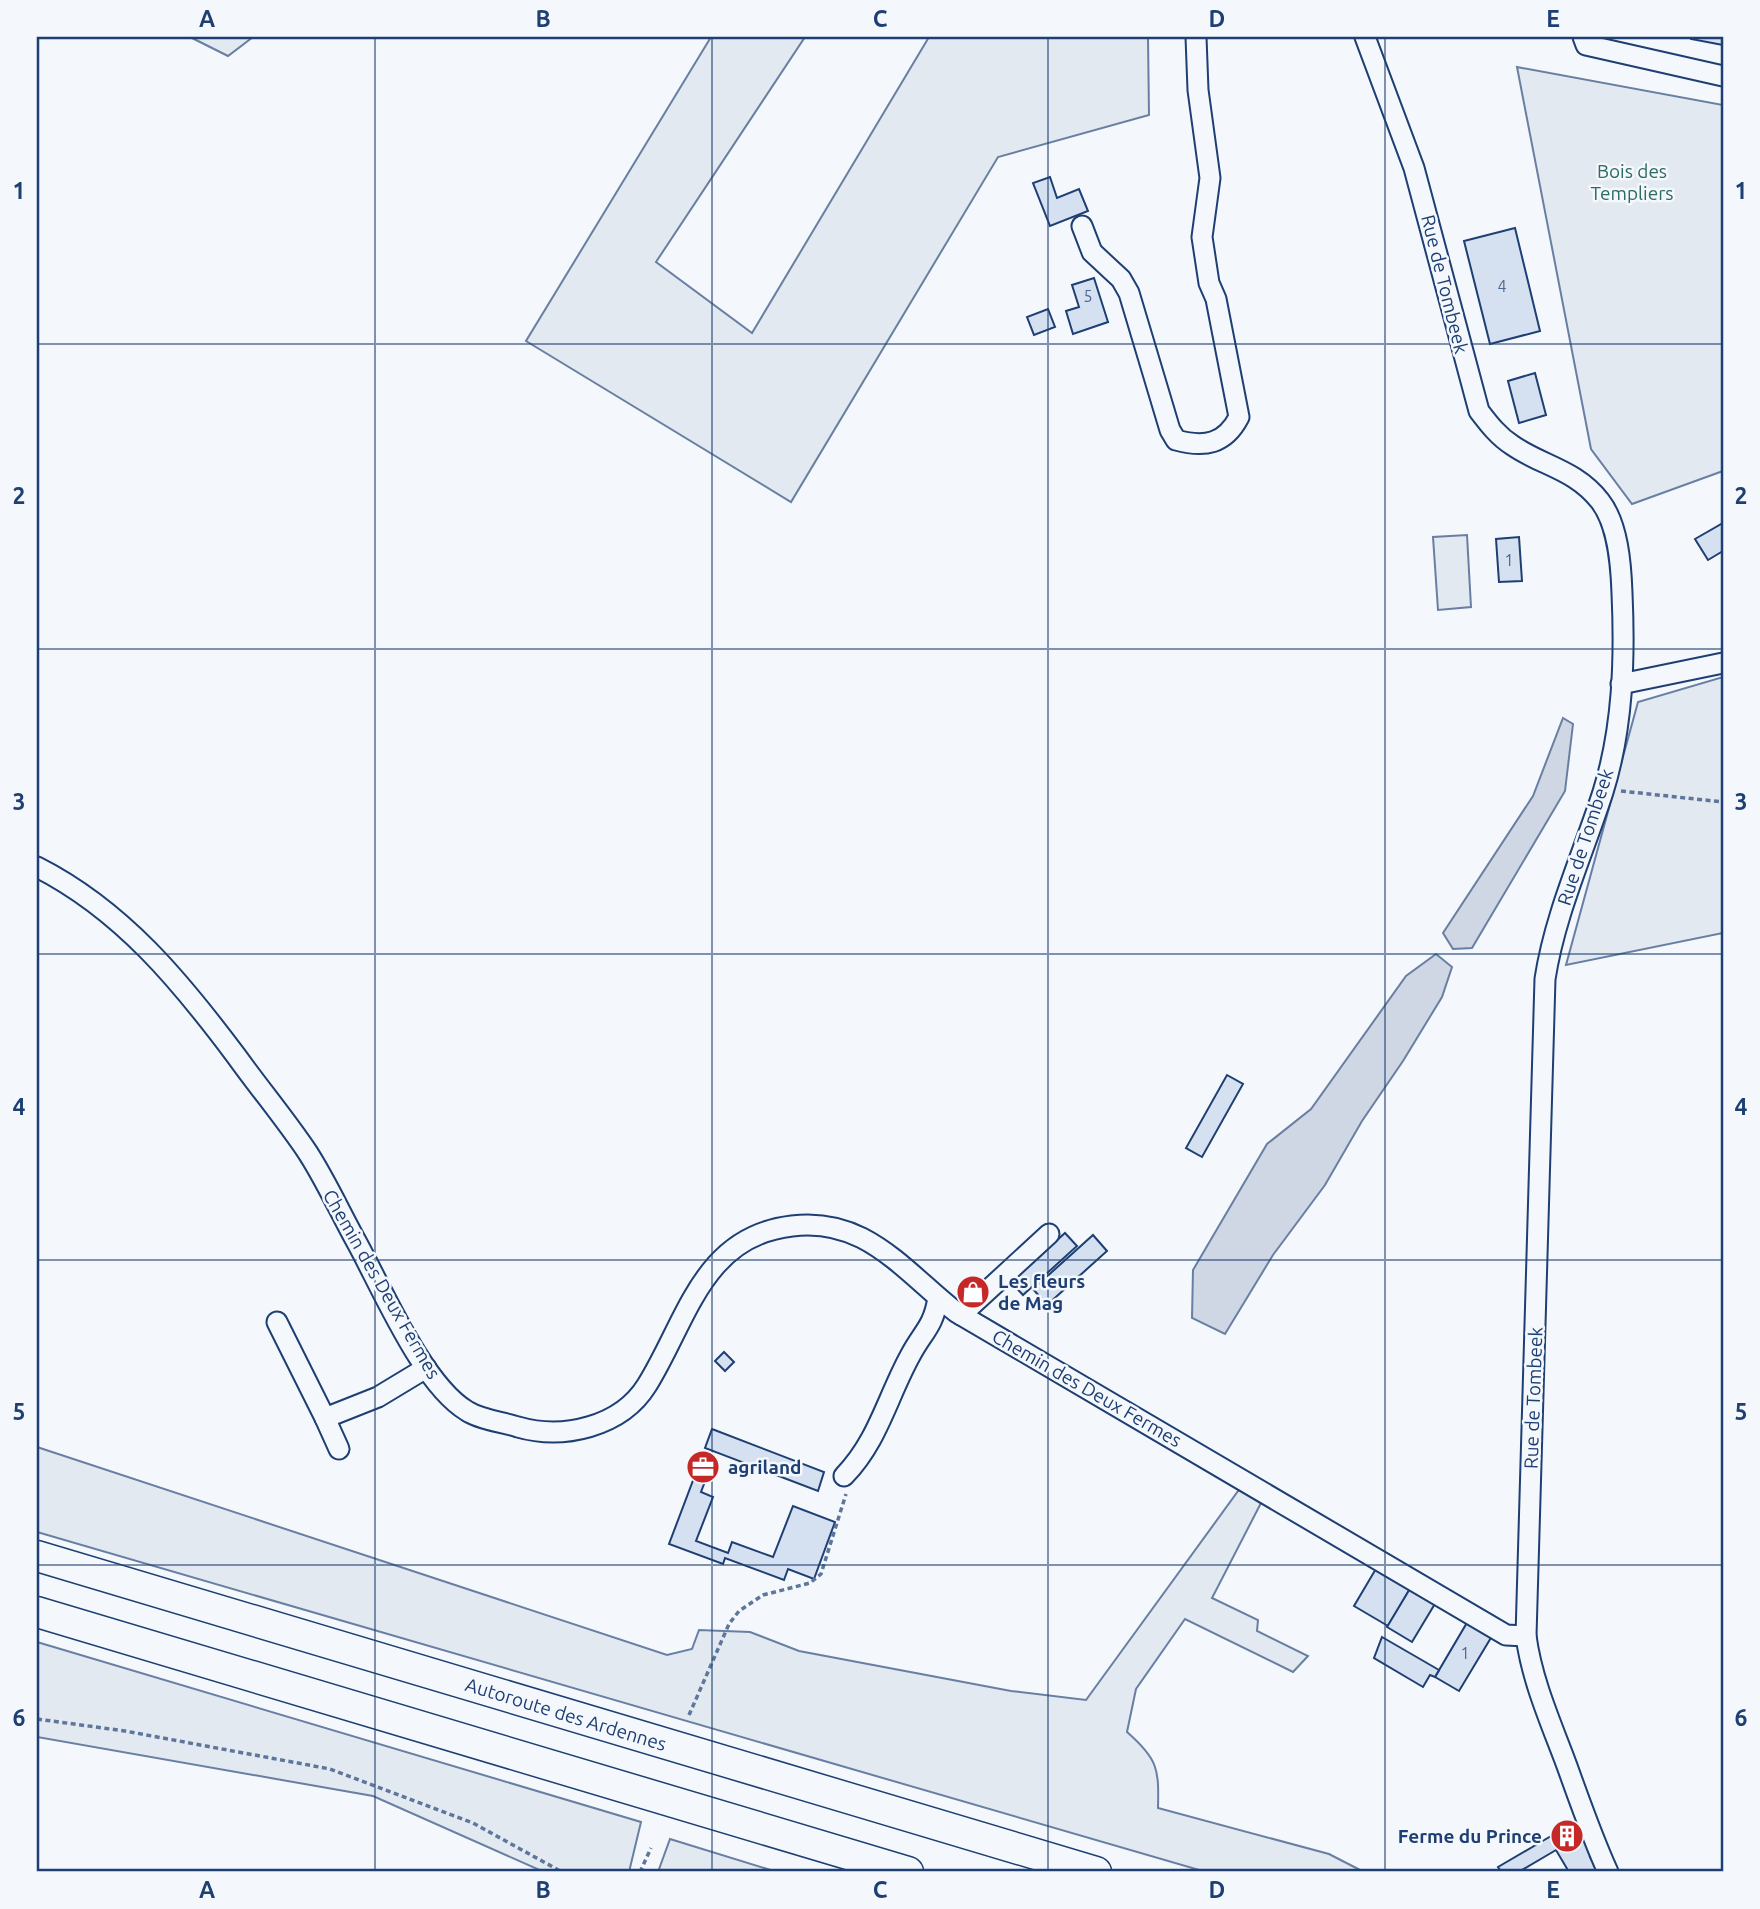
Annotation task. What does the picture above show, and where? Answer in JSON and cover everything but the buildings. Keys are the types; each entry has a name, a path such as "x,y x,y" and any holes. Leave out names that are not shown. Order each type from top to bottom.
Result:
{"highway":[{"name":"Autoroute des Ardennes","path":"37,1556 1096,1872"},
{"path":"37,1612 908,1872"}],"street":[{"path":"1082,226 1092,252 1121,279 1129,293 1170,430 1176,440 1192,444 1213,444 1228,435 1240,417 1216,299 1209,283 1202,237 1210,178 1198,90 1196,37"},
{"name":"Rue de Tombeek","path":"1364,37 1414,169 1479,411 1495,432 1513,447 1555,465 1581,481 1601,503 1614,532 1624,627 1622,684 1617,724 1604,789 1557,922 1545,979 1526,1636 1529,1660 1544,1704 1591,1836 1608,1872"},
{"path":"1583,37 1586,45 1619,55 1723,76"},
{"path":"1622,684 1723,663"},
{"name":"Chemin des Deux Fermes","path":"37,867 79,890 110,913 196,1003 308,1154 431,1378 468,1412 540,1433 583,1430 600,1424 615,1416 646,1387 702,1282 727,1253 751,1237 779,1228 811,1224 836,1228 861,1237 882,1250 961,1315 1506,1635 1526,1636"},
{"path":"961,1315 1049,1234"},
{"path":"844,1476 863,1457 878,1430 910,1356 935,1320 938,1298"},
{"path":"277,1322 339,1449"},
{"path":"325,1419 378,1397 426,1368"}],"path":[{"path":"1604,789 1723,802"},
{"path":"689,1715 729,1624 738,1611 763,1595 810,1583 821,1574 844,1501"},
{"path":"37,1719 125,1731 330,1769 473,1823 562,1872"},
{"path":"640,1872 651,1848"}],"green space":[{"path":"190,37 253,37 228,56"},
{"path":"711,37 805,37 656,262 752,333 929,37 1148,37 1149,115 998,157 791,502 526,341"},
{"name":"Bois des Templiers","path":"1517,67 1723,105 1723,471 1632,504 1591,449"},
{"path":"1467,535 1471,607 1438,610 1433,537"},
{"path":"1723,677 1723,933 1566,965 1638,702"},
{"path":"37,1447 667,1655 692,1649 699,1630 750,1632 799,1651 1011,1691 1086,1700 1241,1487 1261,1503 1212,1598 1258,1620 1257,1631 1308,1656 1293,1672 1185,1619 1136,1689 1127,1732 1151,1758 1157,1774 1158,1808 1329,1854 1364,1872 1206,1872 37,1532"},
{"path":"37,1642 641,1822 629,1872 544,1872 373,1796 37,1737"},
{"path":"670,1839 777,1872 658,1872"}],"shaded area":[{"path":"1563,718 1573,724 1565,791 1472,948 1453,949 1443,933 1533,796"},
{"path":"1436,954 1452,967 1442,997 1362,1121 1325,1185 1273,1255 1225,1334 1192,1318 1193,1270 1267,1144 1311,1109 1406,976"}],"place":[{"name":"Les fleurs de Mag","path":"973,1292"},
{"name":"agriland","path":"703,1467"},
{"name":"Ferme du Prince","path":"1567,1836"}]}
